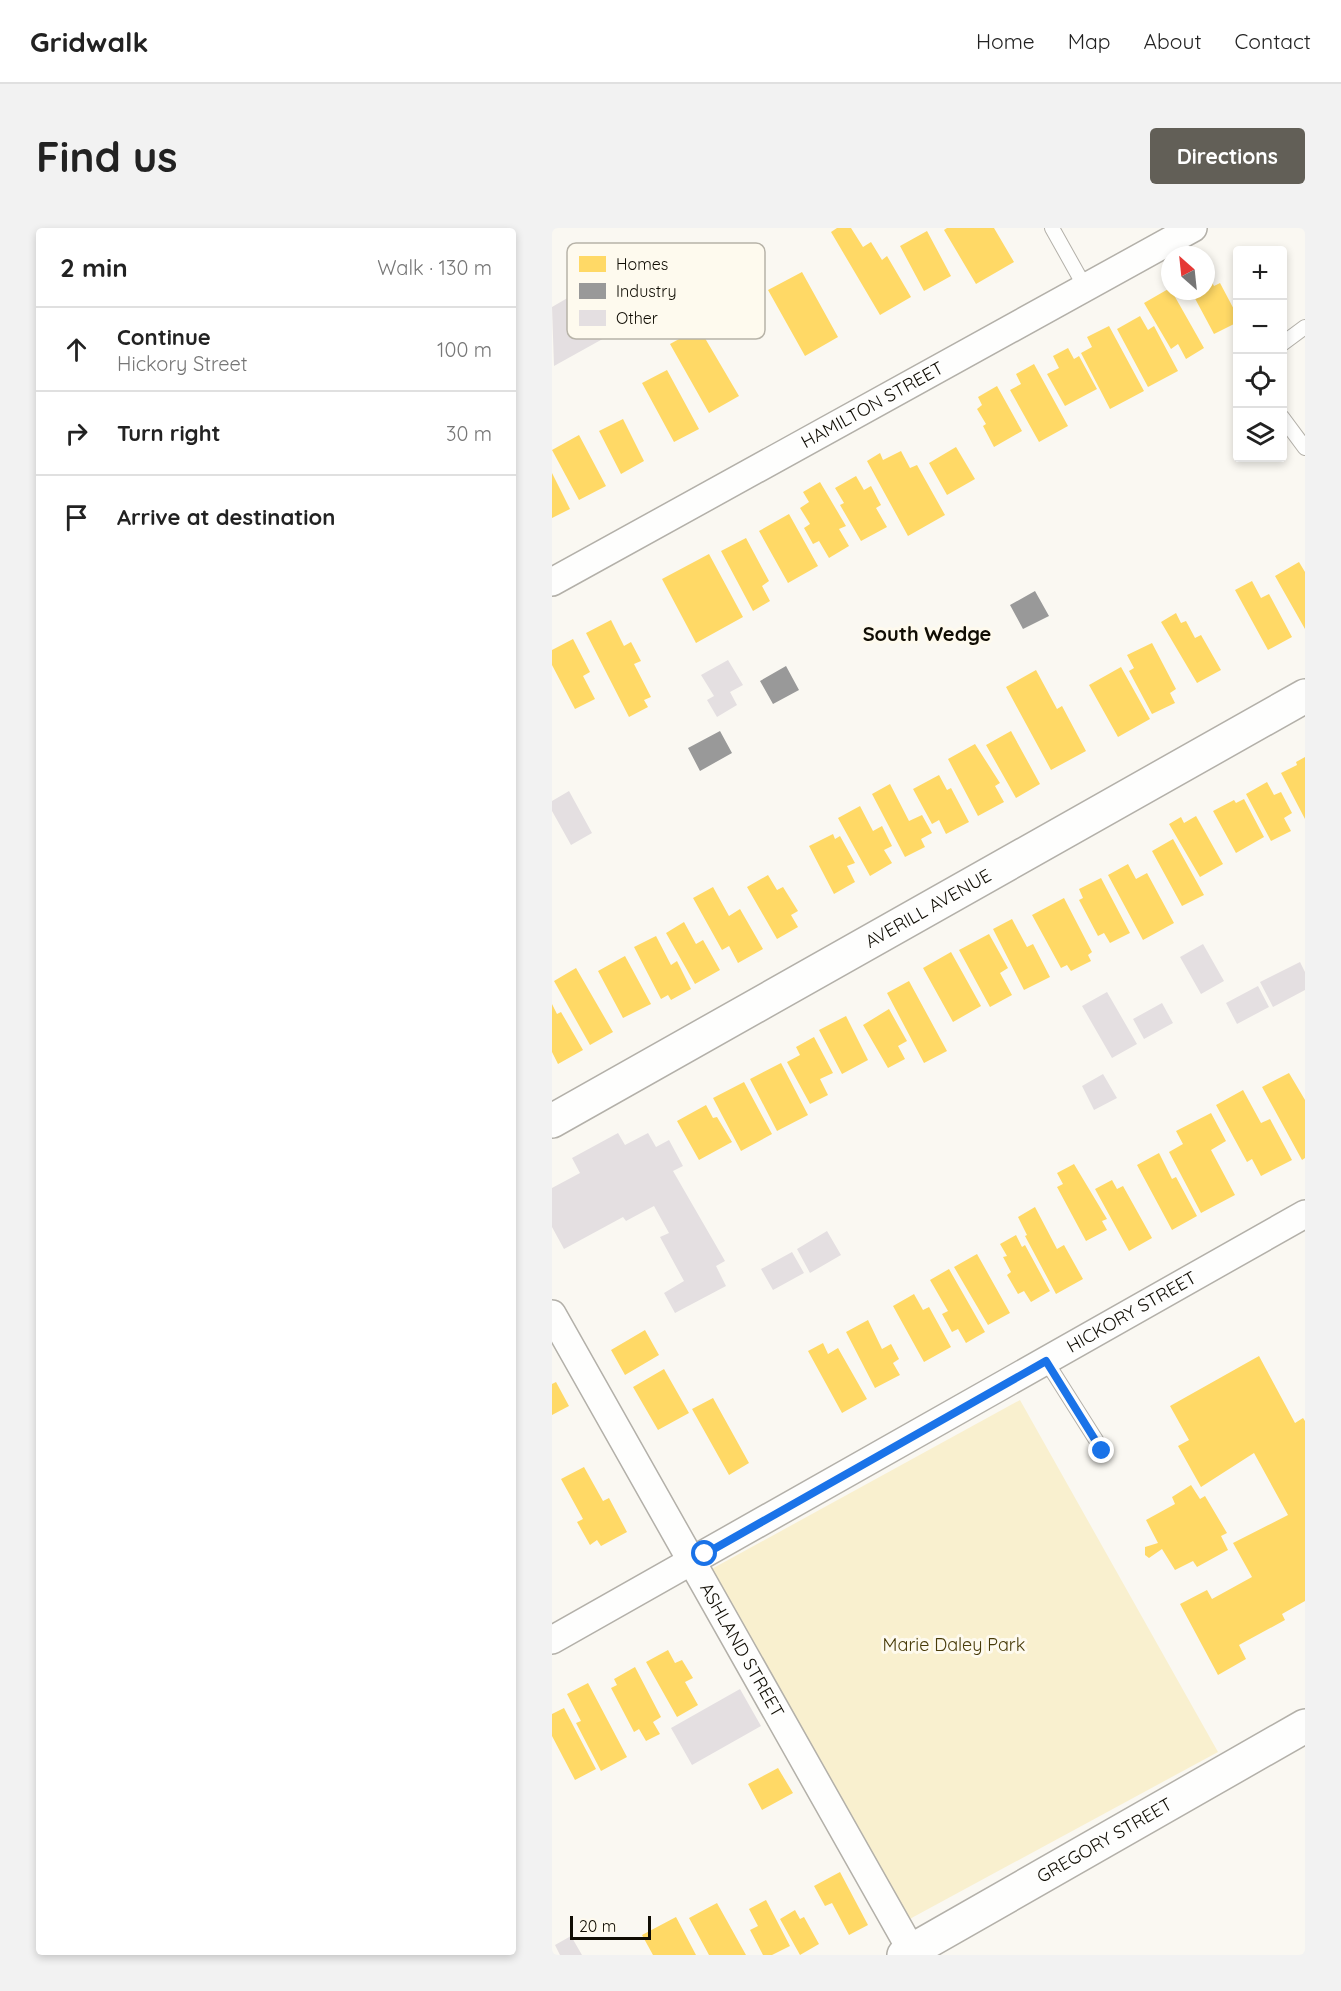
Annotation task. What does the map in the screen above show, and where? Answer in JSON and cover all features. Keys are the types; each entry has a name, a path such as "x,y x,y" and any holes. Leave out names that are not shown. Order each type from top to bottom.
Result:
{"street":[{"name":"HAMILTON STREET","path":"552,582 1192,228"},
{"name":"AVERILL AVENUE","path":"552,1121 1305,696"},
{"name":"HICKORY STREET","path":"552,1640 1305,1214"},
{"name":"ASHLAND STREET","path":"552,1314 910,1954"},
{"name":"GREGORY STREET","path":"910,1954 1305,1726"}],"lane":[{"path":"1052,228 1085,287"},
{"path":"1287,340 1305,327"},
{"path":"1287,424 1305,448"},
{"path":"1046,1361 1102,1451"}],"green space":[{"name":"Marie Daley Park","path":"1020,1400 1218,1752 906,1921 708,1571"}],"building: Homes":[{"path":"837,228 851,228 863,247 871,242 882,260 887,256 911,297 880,315 831,232"},
{"path":"947,228 994,228 1014,262 976,284 944,230"},
{"path":"927,231 951,276 924,291 900,246"},
{"path":"802,272 838,337 805,356 768,290"},
{"path":"1220,283 1233,308 1233,324 1214,334 1196,300 1215,300 1215,286"},
{"path":"1161,293 1161,300 1177,300 1204,348 1186,359 1178,344 1171,349 1144,303"},
{"path":"1140,316 1148,330 1154,326 1178,371 1148,387 1117,329"},
{"path":"1109,326 1144,391 1110,409 1081,353 1092,347 1087,337"},
{"path":"679,339 705,339 739,396 709,413 670,344"},
{"path":"1068,348 1074,359 1079,356 1097,389 1065,406 1047,374 1059,368 1053,356"},
{"path":"1034,364 1068,426 1039,442 1010,390 1021,384 1016,374"},
{"path":"667,370 699,429 674,442 642,383"},
{"path":"997,386 1022,431 994,447 983,426 986,424 977,409 982,405 978,397"},
{"path":"623,419 644,461 621,474 599,431"},
{"path":"579,435 606,486 579,500 552,450"},
{"path":"956,447 975,479 947,495 929,463"},
{"path":"901,451 910,468 917,465 945,515 908,536 867,461 880,453 883,460"},
{"path":"552,473 570,509 552,518"},
{"path":"856,476 864,490 871,486 881,505 876,508 887,527 861,541 840,505 844,503 835,488"},
{"path":"820,482 846,526 839,529 849,546 829,558 819,541 813,544 804,528 810,524 800,508 809,502 803,492"},
{"path":"789,514 818,566 788,583 759,531"},
{"path":"746,538 769,581 762,586 770,601 753,611 721,551"},
{"path":"709,554 743,617 696,643 662,579"},
{"path":"1299,562 1305,572 1305,629 1275,576"},
{"path":"1252,581 1261,598 1269,594 1292,637 1268,650 1235,590"},
{"path":"1176,613 1181,623 1186,621 1195,638 1201,635 1221,670 1197,683 1161,622"},
{"path":"611,620 624,646 631,642 641,661 634,664 651,697 644,700 648,707 629,717 586,633"},
{"path":"573,639 590,672 583,676 595,699 575,709 552,665 552,650"},
{"path":"1152,643 1176,689 1170,693 1175,703 1152,714 1129,671 1134,668 1127,655"},
{"path":"1121,667 1150,719 1118,737 1089,685"},
{"path":"1036,670 1057,709 1062,706 1086,751 1051,770 1006,687"},
{"path":"1011,731 1040,784 1016,798 986,745"},
{"path":"975,744 1000,783 995,786 1004,802 978,816 948,759"},
{"path":"1305,757 1305,819 1281,773 1297,765 1296,762"},
{"path":"939,775 947,790 951,788 969,822 946,834 939,820 932,824 913,789"},
{"path":"1267,782 1274,795 1281,792 1292,813 1284,818 1291,831 1271,841 1246,794"},
{"path":"890,784 909,821 922,815 932,833 921,839 925,847 905,857 872,794"},
{"path":"1244,799 1264,837 1236,853 1213,811 1234,800 1236,803"},
{"path":"860,806 873,831 882,826 892,846 884,850 892,863 870,876 838,818"},
{"path":"1196,816 1223,864 1200,877 1169,824 1181,817 1184,823"},
{"path":"833,834 835,839 840,836 855,863 847,866 855,882 834,894 809,846"},
{"path":"1173,839 1204,895 1182,906 1152,851"},
{"path":"1128,864 1136,879 1147,873 1174,923 1143,940 1108,875"},
{"path":"768,875 777,890 783,887 798,911 791,915 798,927 777,939 747,887"},
{"path":"1101,878 1130,933 1110,943 1104,933 1098,936 1079,900 1083,898 1079,889"},
{"path":"713,887 729,916 740,909 763,949 738,963 729,946 722,950 693,898"},
{"path":"1064,898 1092,952 1088,955 1091,961 1071,971 1067,965 1061,968 1032,915"},
{"path":"1012,919 1027,947 1033,944 1050,977 1024,990 993,929"},
{"path":"684,922 696,944 703,940 720,970 695,984 666,933"},
{"path":"989,934 1008,968 1000,973 1012,995 990,1007 959,950"},
{"path":"656,936 671,965 677,961 691,989 671,1000 668,995 661,999 634,947"},
{"path":"951,952 981,1006 953,1022 923,968"},
{"path":"625,956 651,1004 623,1018 598,971"},
{"path":"576,968 613,1032 590,1045 554,981"},
{"path":"909,981 947,1051 924,1063 887,993"},
{"path":"552,1004 557,1014 561,1012 583,1050 558,1064 552,1052"},
{"path":"889,1009 907,1041 898,1046 905,1059 888,1068 863,1025"},
{"path":"846,1016 868,1060 842,1074 819,1030"},
{"path":"814,1037 833,1073 820,1079 828,1095 810,1104 787,1062 800,1055 796,1047"},
{"path":"781,1063 808,1115 777,1131 750,1079"},
{"path":"1289,1073 1305,1100 1305,1158 1302,1160 1262,1087"},
{"path":"744,1082 772,1134 741,1151 713,1098"},
{"path":"1243,1090 1261,1123 1270,1119 1292,1160 1261,1176 1252,1159 1247,1162 1216,1105"},
{"path":"706,1105 713,1118 717,1117 732,1142 699,1160 677,1121"},
{"path":"1211,1113 1226,1141 1211,1150 1235,1195 1201,1213 1169,1152 1183,1144 1176,1131"},
{"path":"1159,1153 1172,1179 1176,1177 1197,1216 1172,1230 1137,1165"},
{"path":"1074,1164 1107,1219 1102,1221 1107,1230 1086,1241 1057,1187 1063,1184 1057,1173"},
{"path":"1112,1180 1117,1189 1123,1186 1152,1238 1129,1251 1095,1189"},
{"path":"1035,1207 1057,1249 1064,1245 1083,1279 1056,1294 1025,1236 1027,1235 1018,1217"},
{"path":"1016,1235 1022,1247 1025,1245 1050,1291 1031,1302 1024,1291 1018,1294 1007,1275 1011,1272 1003,1257 1007,1256 1000,1244"},
{"path":"977,1254 1010,1313 988,1325 954,1267"},
{"path":"949,1269 985,1332 966,1343 958,1329 952,1332 942,1314 948,1311 930,1280"},
{"path":"914,1294 923,1310 929,1307 951,1347 924,1362 893,1306"},
{"path":"868,1320 882,1349 891,1344 899,1359 893,1363 900,1375 875,1388 846,1332"},
{"path":"645,1330 659,1355 625,1375 611,1350"},
{"path":"823,1343 828,1354 838,1348 867,1399 842,1413 808,1351"},
{"path":"1259,1356 1295,1423 1303,1418 1305,1421 1305,1601 1282,1614 1285,1620 1239,1645 1246,1659 1218,1675 1180,1604 1207,1590 1212,1599 1252,1577 1233,1543 1288,1515 1254,1453 1201,1487 1178,1446 1189,1440 1170,1406"},
{"path":"664,1369 689,1413 658,1430 633,1387"},
{"path":"556,1382 569,1406 552,1415 552,1384"},
{"path":"713,1398 749,1463 729,1475 692,1409"},
{"path":"584,1467 603,1501 609,1498 627,1532 601,1546 597,1540 590,1545 577,1522 583,1519 561,1479"},
{"path":"1191,1485 1200,1499 1205,1496 1227,1533 1221,1536 1228,1550 1197,1567 1193,1561 1175,1570 1162,1549 1149,1558 1145,1555 1145,1547 1158,1543 1146,1520 1175,1504 1172,1497"},
{"path":"668,1650 675,1663 682,1660 693,1678 685,1682 698,1705 677,1717 646,1662"},
{"path":"635,1667 661,1717 653,1722 660,1734 646,1741 639,1729 634,1732 611,1688 617,1685 614,1679"},
{"path":"588,1683 627,1757 601,1771 576,1723 581,1721 567,1694"},
{"path":"564,1708 596,1769 575,1780 552,1736 552,1714"},
{"path":"778,1768 793,1793 762,1810 748,1784"},
{"path":"840,1872 868,1925 849,1935 832,1903 825,1906 814,1886"},
{"path":"766,1900 790,1946 772,1955 763,1955 750,1930 758,1926 749,1909"},
{"path":"717,1903 746,1955 709,1955 689,1918"},
{"path":"795,1910 800,1919 804,1917 819,1944 800,1955 780,1919"},
{"path":"676,1917 696,1955 653,1955 642,1935"}],"building: Industry":[{"path":"1035,591 1049,616 1023,629 1010,605"},
{"path":"786,666 799,690 773,704 760,681"},
{"path":"720,731 732,753 700,771 688,748"}],"building: Other":[{"path":"567,298 567,339 603,339 554,366 552,307"},
{"path":"728,660 743,685 730,692 737,705 717,717 707,700 714,696 701,675"},
{"path":"569,791 592,833 571,845 552,811 552,801"},
{"path":"1203,944 1224,981 1201,994 1180,957"},
{"path":"1300,962 1305,972 1305,990 1273,1007 1260,982"},
{"path":"1258,986 1269,1007 1237,1024 1226,1003"},
{"path":"1107,992 1137,1044 1112,1058 1082,1006"},
{"path":"1162,1003 1173,1023 1144,1039 1133,1019"},
{"path":"1103,1074 1117,1098 1094,1110 1082,1086"},
{"path":"618,1133 625,1145 648,1133 656,1147 669,1140 683,1166 673,1171 725,1261 716,1266 726,1286 675,1313 664,1293 684,1281 660,1237 669,1233 654,1206 626,1221 623,1217 564,1249 552,1227 552,1188 580,1173 572,1158"},
{"path":"827,1231 841,1255 810,1273 797,1249"},
{"path":"792,1252 804,1273 773,1290 761,1269"},
{"path":"740,1689 761,1726 692,1765 671,1728"},
{"path":"571,1936 582,1955 560,1955 555,1945"}],"district":[{"name":"South Wedge","path":"927,634"}],"route":[{"path":"705,1554 1046,1361 1102,1451"}]}
